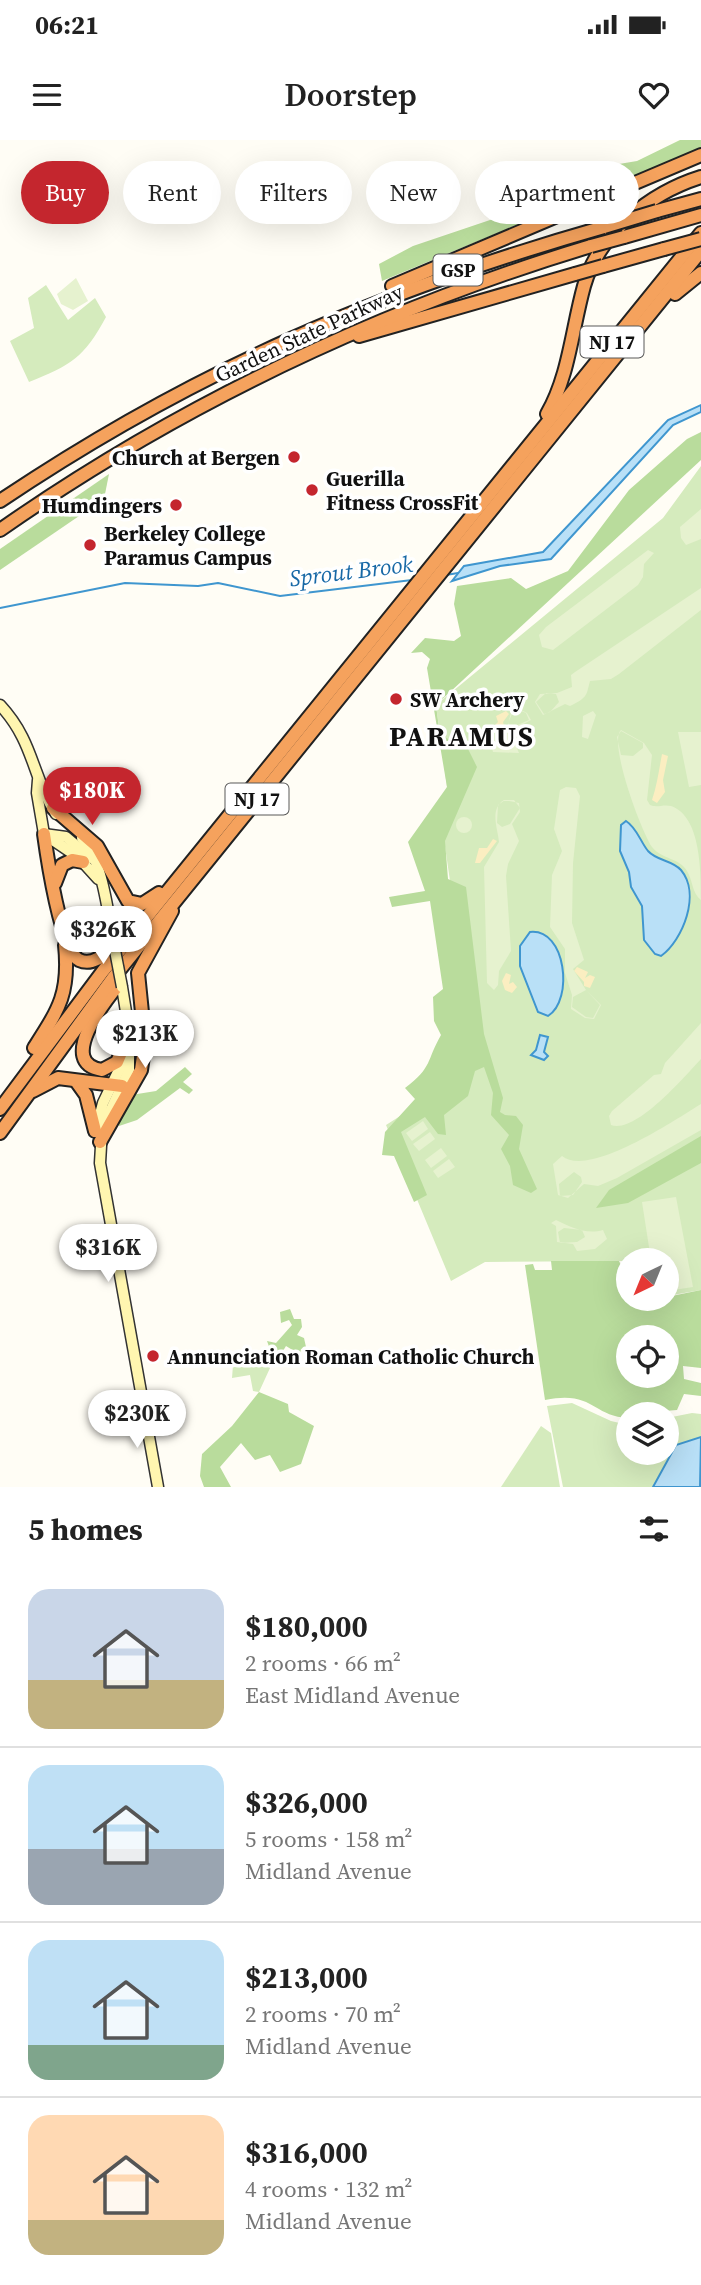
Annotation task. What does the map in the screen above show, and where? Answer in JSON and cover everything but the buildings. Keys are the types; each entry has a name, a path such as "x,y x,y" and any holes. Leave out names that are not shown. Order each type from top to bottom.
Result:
{"highway":[{"path":"315,326 365,298 434,267 701,155"},
{"path":"526,458 560,386 585,283 601,250 624,223 644,206 674,187 701,177"},
{"name":"Garden State Parkway","path":"0,501 167,400 315,326 450,273 701,199"},
{"name":"Garden State Parkway","path":"0,530 152,433 289,360 422,302 591,246 700,215"},
{"name":"NJ 17","path":"0,1109 76,1004 428,579 701,233"},
{"path":"289,360 394,325 701,239"},
{"name":"NJ 17","path":"526,458 596,380 701,251"},
{"path":"596,380 680,288 701,272"},
{"name":"NJ 17","path":"0,1133 86,1012 428,579"},
{"path":"53,808 97,846 128,901 137,904 148,902 179,878"},
{"path":"0,1109 64,999 67,977 64,931 44,834"},
{"path":"55,887 57,873 62,865 72,860 89,863"},
{"path":"98,1137 141,1070 145,1042 138,974 164,930 177,899"},
{"path":"64,931 75,958 90,962 104,955 154,907"},
{"path":"127,1018 125,1043 117,1062 105,1069 90,1066 82,1055 83,1042 126,974 134,953"},
{"path":"25,1098 54,1078 118,1086"},
{"path":"76,1081 86,1095 98,1137"}],"street":[{"path":"0,705 28,743 39,778 53,808 62,822 86,843 89,863 100,882 113,940 127,1018 129,1047 118,1086 98,1137 100,1163 158,1487"},
{"path":"39,778 37,793 44,834 89,863"}],"green space":[{"path":"680,140 701,140 701,148 639,174 637,161"},
{"path":"478,224 519,224 382,281 379,264 413,246"},
{"path":"76,278 88,301 73,310 61,304 57,294"},
{"path":"46,285 68,320 95,298 106,317 91,342 75,358 29,382 10,341 34,328 28,298"},
{"path":"701,432 701,460 436,705 440,736 466,745 477,767 445,841 448,879 466,887 484,1034 503,1098 500,1112 516,1116 523,1125 519,1149 537,1189 531,1193 513,1185 510,1166 501,1149 509,1135 491,1115 493,1093 484,1067 475,1071 468,1096 444,1115 446,1135 438,1134 425,1117 401,1132 427,1195 414,1202 394,1156 382,1155 385,1132 415,1099 405,1088 425,1069 441,1035 434,1021 433,997 443,989 430,901 392,907 389,897 425,891 408,842 447,787 427,668 430,659 422,652 411,653 425,638 454,641 461,636 454,604 457,586 511,578 526,589 568,571 629,490 687,439"},
{"path":"701,466 701,1290 679,1294 679,1248 616,1248 616,1261 485,1262 451,1281 386,1125 477,1067 440,812 447,787 436,705 663,518"},
{"path":"109,474 104,499 0,570 0,549"},
{"path":"701,509 701,539 686,545 681,538 680,527"},
{"path":"648,550 654,553 644,564 643,577 638,585 553,650 542,647 539,635 546,627"},
{"path":"701,588 701,610 619,674 611,679 590,681 583,698 570,706 565,704 551,711 559,702 556,694 550,693 572,687 571,675"},
{"path":"540,694 545,694 536,702 544,714 547,713 543,715 535,702"},
{"path":"519,709 527,713 531,720 512,730 519,753 493,752 491,744 506,731 508,723 511,728 529,720 526,713 519,710 512,714 509,722 511,713"},
{"path":"593,711 596,715 588,739 582,737 583,716"},
{"path":"621,730 644,743 652,755 647,800 650,805 671,806 681,812 694,833 701,875 701,900 684,867 656,851 647,838 622,768 618,743 621,755 633,756 643,748 643,743 620,732"},
{"path":"678,732 701,732 701,785 689,787"},
{"path":"566,787 576,788 580,796 573,863 572,923 584,960 573,969 586,990 601,1005 594,1019 585,1018 571,1009 572,995 565,973 565,949 550,927 552,875 562,851 554,829 560,790","holes":["586,990 600,1005 593,1018 586,1017 572,1007 573,997"]},
{"path":"498,807 497,823 502,827 510,824 520,809 520,812 512,824 519,841 508,864 506,876 511,951 499,971 498,985 494,990 487,983 484,867 499,842 496,820"},
{"path":"464,817 470,819 470,831 464,833 458,831 456,825 458,819"},
{"path":"701,1023 701,1059 646,1113 633,1121 611,1125 609,1116 612,1111 654,1075 661,1074 665,1063"},
{"path":"185,1067 192,1074 183,1082 193,1090 189,1094 180,1088 137,1120 119,1126 116,1120 131,1095 156,1091"},
{"path":"701,1104 701,1130 598,1186 584,1184 575,1192 582,1182 581,1177 574,1172 559,1184 560,1196 558,1195 553,1164 562,1156 575,1161 611,1153 653,1133"},
{"path":"423,1121 428,1129 412,1141 406,1133"},
{"path":"430,1132 435,1139 419,1151 413,1144"},
{"path":"701,1136 701,1163 628,1203 596,1208 609,1190"},
{"path":"441,1148 447,1156 431,1168 425,1160"},
{"path":"449,1159 455,1167 438,1178 433,1171"},
{"path":"676,1197 693,1287 679,1289 679,1248 649,1248 642,1202"},
{"path":"556,1220 579,1230 564,1228 558,1232 560,1242 557,1242 556,1226 551,1223"},
{"path":"582,1230 603,1230 607,1239 595,1249 577,1251 573,1244 563,1243 577,1242 585,1237"},
{"path":"551,1261 616,1261 616,1311 679,1311 679,1294 701,1290 701,1368 683,1366 684,1379 701,1383 701,1396 684,1394 679,1405 679,1402 616,1402 616,1416 573,1398 545,1400 525,1265 533,1264 535,1270 552,1270"},
{"path":"290,1309 294,1319 301,1319 302,1327 297,1335 304,1338 306,1347 301,1349 299,1359 299,1354 286,1346 278,1359 274,1360 267,1341 276,1343 292,1325 289,1320 281,1323 280,1312"},
{"path":"261,1355 270,1368 259,1392 253,1391 250,1375 232,1378 233,1365"},
{"path":"259,1392 288,1404 289,1412 314,1426 301,1464 280,1472 270,1455 255,1460 241,1443 220,1467 231,1487 204,1487 200,1476 202,1454 232,1426"},
{"path":"572,1403 616,1422 616,1465 679,1465 679,1416 701,1414 701,1487 563,1487 547,1406"},
{"path":"541,1426 551,1433 560,1487 501,1487"}],"sand":[{"path":"506,711 509,714 503,722 505,729 499,733 494,726 498,722 496,716"},
{"path":"662,754 668,756 663,780 665,792 657,803 652,800"},
{"path":"493,839 497,841 480,863 475,863 479,848 487,848"},
{"path":"577,967 588,972 585,978 590,975 595,977 590,988 584,986 584,982 574,971"},
{"path":"506,973 511,975 509,984 513,982 517,987 512,993 505,990 502,981"}],"water":[{"name":"Sprout Brook","path":"701,405 701,412 673,425 551,559 500,566 452,581 464,566 543,552 668,420"},
{"path":"626,821 636,831 648,851 677,867 687,880 687,916 676,939 661,956 655,954 644,940 642,906 631,887 629,872 620,851 621,825"},
{"path":"530,932 542,934 552,941 562,966 561,996 556,1008 548,1016 538,1012 520,966 520,946"},
{"path":"540,1035 548,1037 544,1052 548,1056 544,1060 531,1055 536,1050"},
{"path":"701,1437 700,1487 653,1487 665,1465 679,1465 679,1444"}],"waterway":[{"name":"Sprout Brook","path":"446,575 458,573"},
{"name":"Sprout Brook","path":"0,608 125,583 198,586 218,583 280,596 412,580"}],"place":[{"name":"Church at Bergen","path":"294,457"},
{"name":"Guerilla Fitness CrossFit","path":"312,490"},
{"name":"Humdingers","path":"176,505"},
{"name":"Berkeley College Paramus Campus","path":"90,545"},
{"name":"SW Archery","path":"396,699"},
{"name":"Annunciation Roman Catholic Church","path":"153,1356"}],"district":[{"name":"PARAMUS","path":"462,736"}]}
